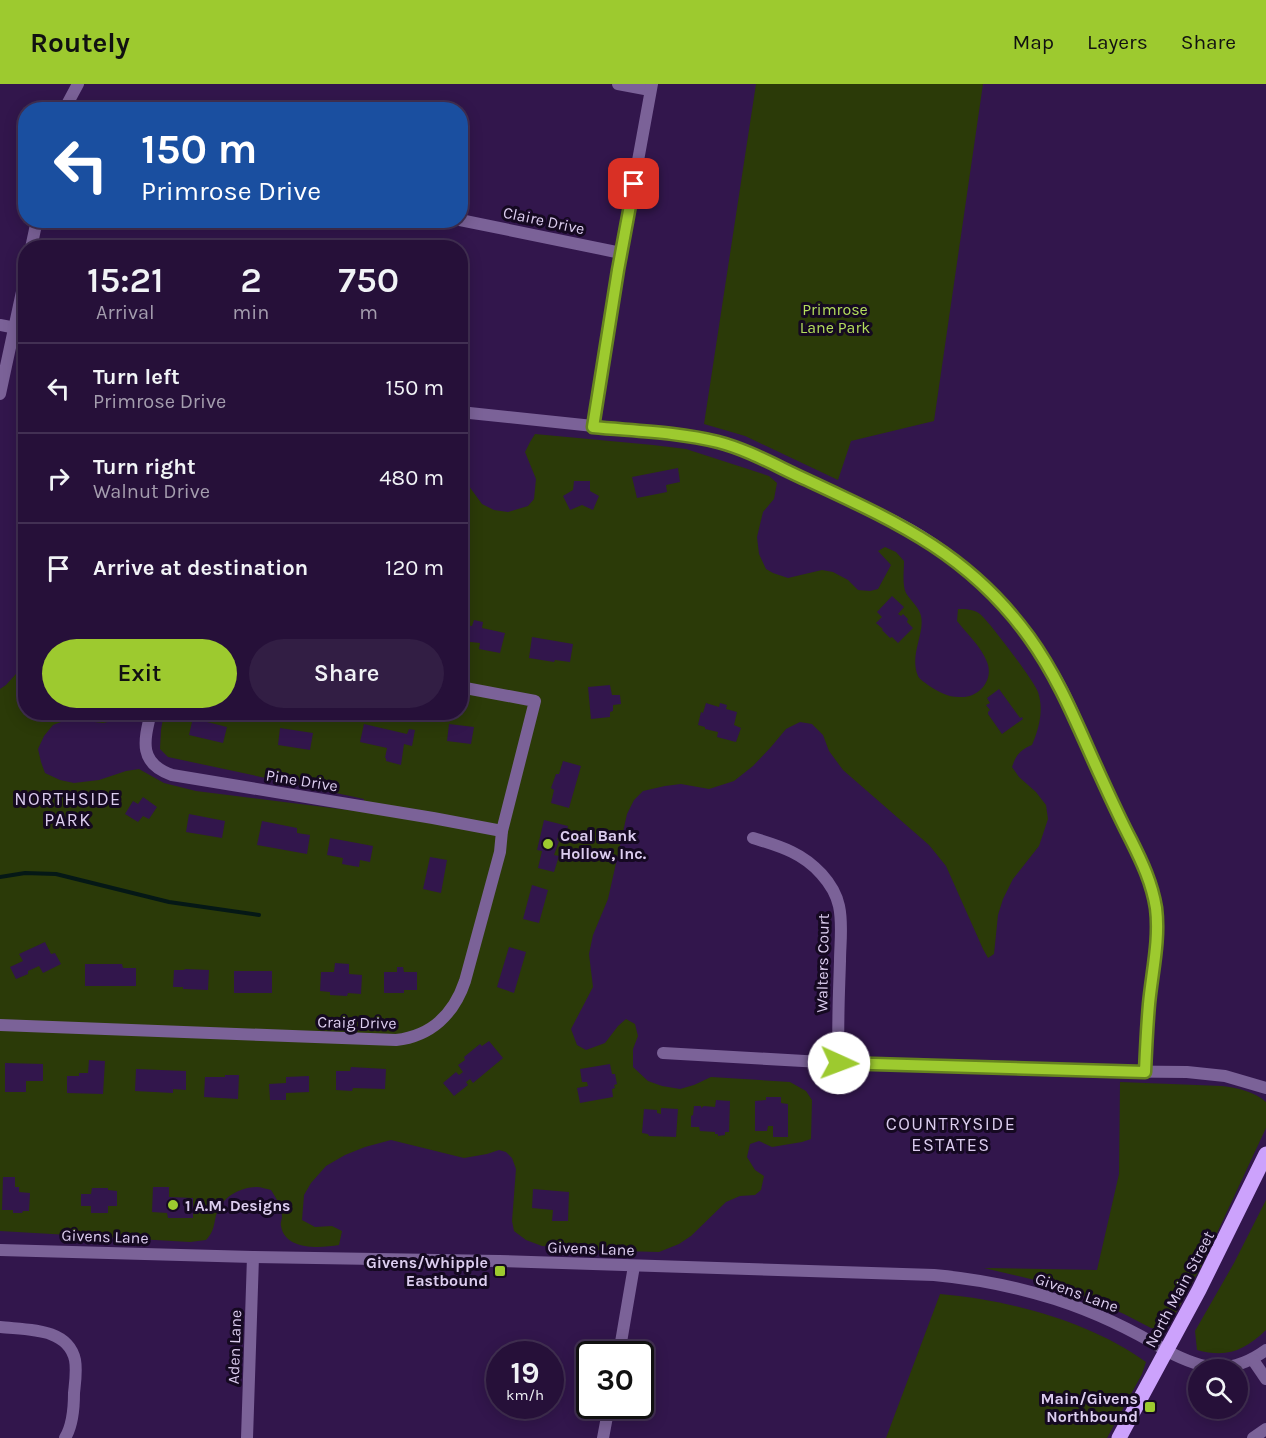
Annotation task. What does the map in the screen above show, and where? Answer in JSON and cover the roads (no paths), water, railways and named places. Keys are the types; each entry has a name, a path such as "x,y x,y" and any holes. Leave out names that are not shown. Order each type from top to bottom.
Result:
{"main road":[{"name":"North Main Street","path":"1119,1438 1225,1240 1266,1154"}],"street":[{"path":"68,102 78,84"},
{"path":"593,427 651,87 618,84"},
{"name":"Claire Drive","path":"468,222 621,253"},
{"path":"0,325 18,329"},
{"path":"0,394 18,336"},
{"path":"468,413 703,438 722,443 745,451 879,514 920,536 975,576 1011,614 1062,691 1152,885 1157,915 1157,941 1149,1005 1145,1072"},
{"name":"Craig Drive","path":"0,1025 385,1040 410,1038 442,1019 462,990 501,852 502,831 535,700 468,688"},
{"name":"Pine Drive","path":"149,720 145,736 147,753 158,768 172,775 502,831"},
{"name":"Walters Court","path":"753,838 783,848 805,860 825,879 837,900 841,931 837,1032 839,1063"},
{"path":"663,1053 839,1063 1209,1073 1240,1079 1266,1088"},
{"name":"Givens Lane","path":"0,1250 499,1261 934,1275 995,1283 1079,1307 1119,1325 1186,1361 1207,1367 1222,1368 1253,1360"},
{"name":"Aden Lane","path":"247,1438 253,1257"},
{"path":"621,1341 634,1266"},
{"path":"0,1328 52,1334 71,1350 75,1362 74,1396 70,1428 65,1438"},
{"path":"1266,1350 1253,1360 1266,1379"},
{"path":"603,1438 607,1419"},
{"path":"1253,1438 1266,1429"}],"waterway":[{"path":"0,877 25,873 56,874 169,902 259,915"}],"place":[{"name":"Coal Bank Hollow, Inc.","path":"548,844"},
{"name":"1 A.M. Designs","path":"173,1205"},
{"name":"Givens/Whipple Eastbound","path":"500,1271"},
{"name":"Main/Givens Northbound","path":"1150,1407"}],"district":[{"name":"NORTHSIDE PARK","path":"68,809"},
{"name":"COUNTRYSIDE ESTATES","path":"951,1134"}],"park label":[{"name":"Primrose Lane Park","path":"835,318"}]}
